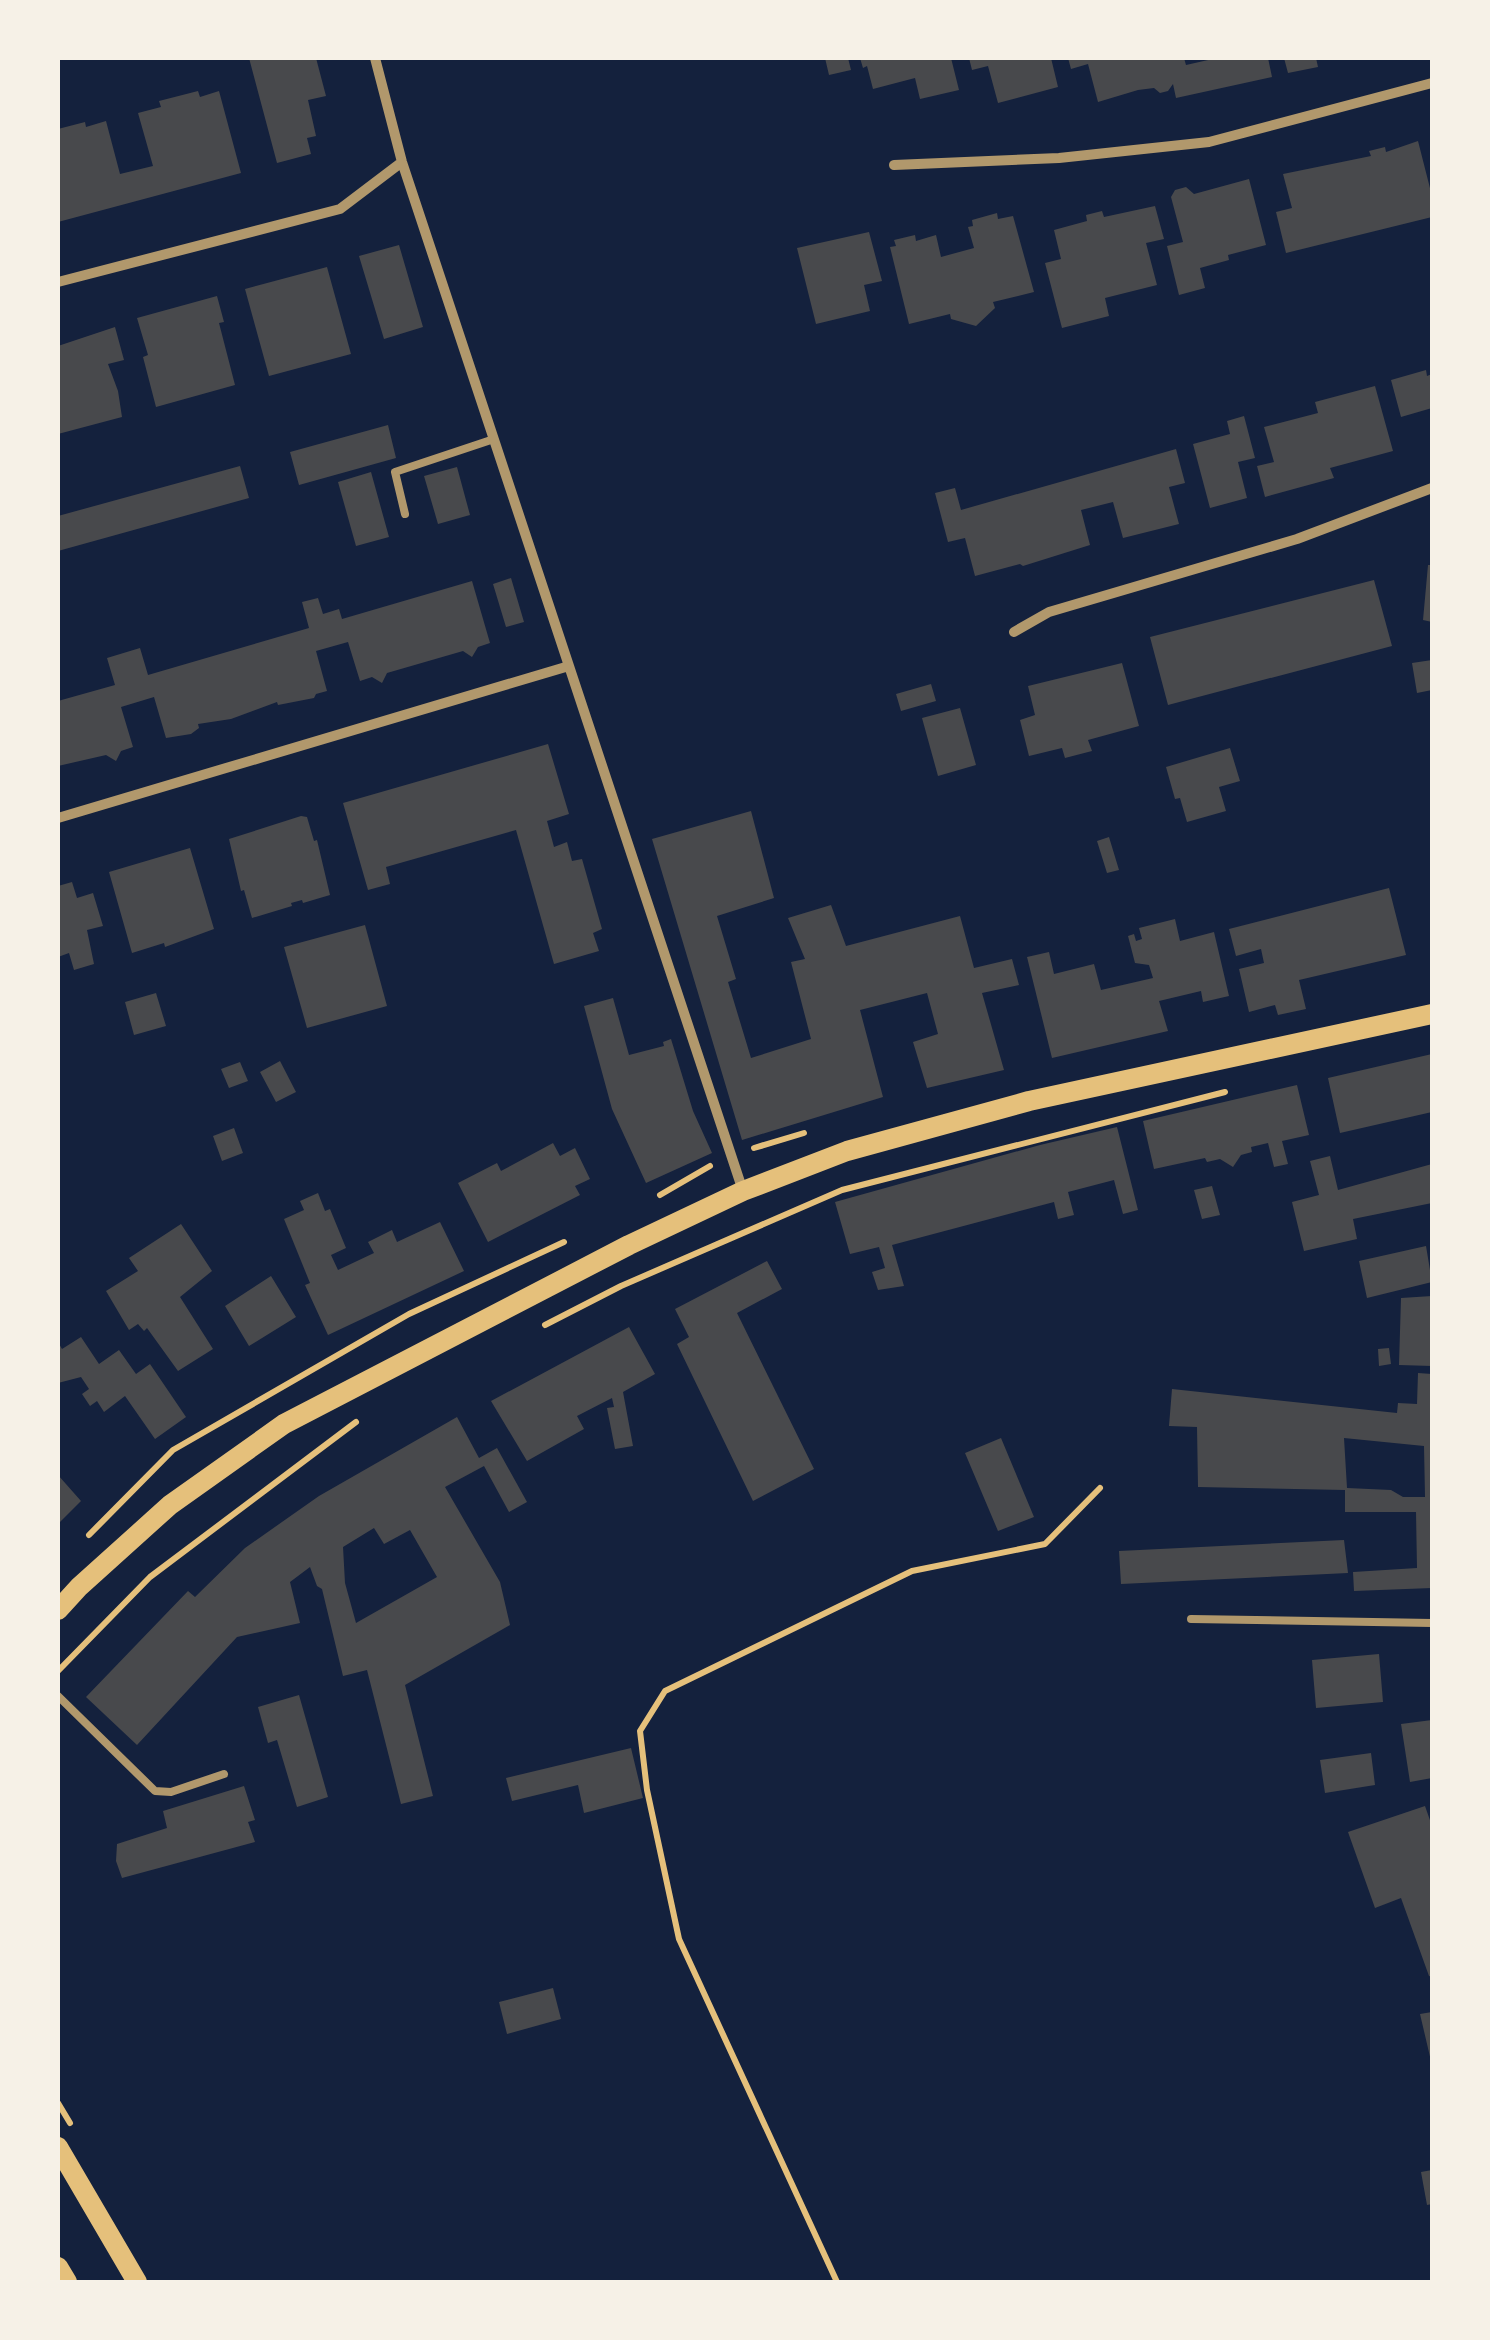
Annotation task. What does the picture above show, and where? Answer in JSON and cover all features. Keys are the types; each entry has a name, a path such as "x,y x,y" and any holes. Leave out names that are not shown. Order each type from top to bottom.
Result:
{"main road":[{"path":"58,1610 170,1506 284,1424 743,1191 848,1151 1010,1106 1432,1014"},
{"path":"58,2147 137,2282"},
{"path":"58,2267 66,2282"}],"street":[{"path":"375,58 402,162 743,1191"},
{"path":"894,164 1059,158 1210,142 1432,83"},
{"path":"58,282 340,209 402,162"},
{"path":"1014,632 1049,612 1297,538 1432,488"},
{"path":"58,818 569,666"}],"lane":[{"path":"406,514 395,472 494,439"},
{"path":"1191,1619 1432,1623"},
{"path":"58,1696 155,1791 171,1792 224,1774"}],"path":[{"path":"532,1332 621,1286 842,1190 1238,1088"},
{"path":"58,1670 150,1577 354,1423 372,1414"},
{"path":"838,2282 679,1939 647,1790 640,1731 665,1690 912,1570 1045,1544 1100,1488"}],"building":[{"path":"249,58 316,58 326,96 308,100 316,136 307,138 311,154 277,163"},
{"path":"825,58 848,58 851,70 829,75"},
{"path":"860,58 951,58 959,90 920,99 915,78 873,89 867,66 863,68"},
{"path":"969,58 1051,58 1058,87 998,103 988,66 972,70"},
{"path":"1068,58 1184,58 1186,65 1217,58 1268,58 1272,77 1176,98 1173,84 1160,93 1154,88 1138,90 1098,102 1088,64 1071,69"},
{"path":"1284,58 1316,58 1318,67 1288,73"},
{"path":"198,91 200,97 219,91 241,173 58,222 58,129 106,121 120,174 153,166 138,113 161,107 159,101"},
{"path":"1418,141 1432,196 1432,217 1286,253 1276,212 1292,208 1283,174 1371,156 1369,151 1385,147 1386,152"},
{"path":"1249,179 1266,245 1228,255 1229,260 1200,268 1205,288 1179,295 1167,246 1183,242 1171,197 1175,190 1186,187 1194,194"},
{"path":"1155,206 1164,239 1146,243 1157,285 1105,298 1109,316 1062,328 1045,263 1061,259 1054,230 1087,221 1086,215 1102,211 1104,217"},
{"path":"997,213 998,219 1013,216 1034,292 993,302 995,308 976,326 951,319 950,314 909,324 890,247 896,246 894,240 915,235 916,241 936,235 941,257 974,248 968,227 973,226 972,220"},
{"path":"869,232 882,281 864,285 870,311 816,324 797,248"},
{"path":"399,245 423,327 384,339 359,256"},
{"path":"327,267 351,354 269,376 245,289"},
{"path":"217,296 224,322 219,323 235,385 156,407 143,357 148,355 137,318"},
{"path":"115,327 124,360 108,364 122,417 58,434 58,346"},
{"path":"1426,370 1427,376 1432,374 1432,408 1401,417 1391,380"},
{"path":"1375,386 1393,451 1330,468 1334,478 1265,497 1257,466 1274,462 1264,427 1318,413 1315,402"},
{"path":"1244,416 1255,458 1238,462 1247,498 1210,508 1193,444 1230,434 1227,421"},
{"path":"388,425 396,458 299,485 290,452"},
{"path":"1176,449 1185,483 1169,487 1179,524 1123,538 1113,502 1081,510 1090,545 975,576 965,538 948,542 935,493 955,488 961,510"},
{"path":"240,466 249,498 58,551 58,516"},
{"path":"457,467 470,515 438,524 424,476"},
{"path":"371,472 389,537 356,546 338,482"},
{"path":"1428,565 1432,565 1432,622 1423,620"},
{"path":"511,578 524,622 506,627 493,584"},
{"path":"1374,580 1392,646 1168,705 1150,637"},
{"path":"472,581 490,643 478,647 472,657 463,651 387,673 382,683 372,677 360,681 348,642 316,651 327,691 314,698 278,705 277,702 231,719 198,724 199,728 191,734 166,738 154,697 121,707 133,747 121,751 116,761 106,755 58,766 58,701 115,685 107,658 140,648 148,675 309,628 302,602 318,598 323,614 339,609 342,619"},
{"path":"1432,660 1432,690 1417,693 1412,663"},
{"path":"1122,663 1139,726 1088,740 1092,751 1065,758 1062,748 1029,756 1020,720 1035,715 1028,686"},
{"path":"931,684 936,701 901,711 896,694"},
{"path":"960,708 976,765 938,776 922,718"},
{"path":"548,744 569,814 547,821 554,847 567,842 572,861 582,859 602,929 593,933 599,951 554,964 516,830 386,867 390,884 368,890 343,803"},
{"path":"1230,748 1240,781 1219,787 1226,811 1187,822 1180,798 1175,799 1166,767"},
{"path":"751,811 774,898 717,916 736,979 728,982 751,1058 811,1039 791,962 805,959 788,918 831,905 846,946 960,916 974,968 1012,959 1019,985 982,993 1004,1070 927,1088 913,1042 938,1034 927,993 860,1010 883,1097 742,1140 652,839"},
{"path":"307,817 314,841 317,840 330,895 291,903 292,906 252,918 244,890 241,891 229,839"},
{"path":"1109,837 1119,870 1107,873 1097,841"},
{"path":"190,848 214,929 165,947 164,943 132,953 109,872"},
{"path":"72,882 77,898 93,893 103,926 87,930 94,964 74,970 69,953 58,957 58,886"},
{"path":"1389,888 1406,955 1299,980 1306,1009 1278,1015 1275,1005 1249,1012 1239,969 1264,963 1261,949 1236,956 1229,929"},
{"path":"1175,919 1180,941 1214,932 1229,996 1203,1002 1201,991 1159,1001 1168,1031 1052,1058 1027,957 1049,952 1054,974 1094,964 1101,990 1153,978 1149,965 1135,963 1128,936 1134,934 1136,941 1142,939 1139,928"},
{"path":"365,925 387,1006 307,1028 284,947"},
{"path":"156,993 166,1026 134,1035 125,1002"},
{"path":"613,998 629,1055 664,1046 663,1042 671,1039 693,1111 712,1153 646,1183 612,1109 584,1006"},
{"path":"1432,1054 1432,1112 1340,1133 1328,1078"},
{"path":"280,1061 296,1092 276,1102 260,1072"},
{"path":"240,1062 248,1081 229,1088 221,1069"},
{"path":"1297,1085 1309,1135 1282,1141 1288,1164 1274,1167 1268,1143 1251,1147 1252,1152 1241,1155 1233,1167 1220,1159 1207,1162 1205,1158 1154,1169 1143,1121"},
{"path":"1117,1127 1138,1210 1123,1214 1114,1180 1068,1192 1074,1215 1058,1219 1054,1202 892,1245 904,1286 878,1290 872,1272 885,1268 879,1247 850,1254 835,1202"},
{"path":"234,1128 243,1153 222,1161 213,1136"},
{"path":"553,1143 560,1156 575,1148 590,1179 575,1186 580,1195 488,1242 458,1183 497,1163 501,1171"},
{"path":"1330,1156 1338,1190 1432,1164 1432,1203 1353,1219 1357,1239 1304,1251 1292,1202 1319,1195 1310,1161"},
{"path":"1212,1186 1220,1215 1202,1219 1194,1190"},
{"path":"318,1193 325,1211 330,1209 346,1248 331,1255 338,1270 374,1253 368,1242 392,1230 397,1242 440,1222 464,1271 328,1335 305,1285 310,1283 284,1219 304,1210 300,1201"},
{"path":"181,1224 212,1271 180,1297 213,1349 178,1371 147,1328 144,1331 138,1324 129,1330 106,1291 138,1271 129,1258"},
{"path":"1426,1246 1432,1282 1367,1298 1359,1261"},
{"path":"767,1261 782,1289 737,1313 814,1469 753,1501 677,1344 689,1337 675,1309"},
{"path":"271,1276 296,1317 249,1346 225,1306"},
{"path":"1432,1296 1432,1366 1399,1365 1401,1298"},
{"path":"629,1327 655,1374 623,1392 633,1446 615,1449 607,1408 614,1407 612,1398 577,1416 584,1429 527,1461 491,1401"},
{"path":"81,1337 99,1364 119,1350 136,1374 150,1364 186,1417 155,1439 125,1396 104,1412 97,1401 90,1406 82,1394 89,1389 81,1377 58,1383 58,1342 62,1349"},
{"path":"1389,1348 1391,1364 1379,1366 1378,1349"},
{"path":"1418,1373 1432,1374 1432,1588 1354,1591 1353,1572 1417,1568 1416,1512 1345,1512 1345,1490 1198,1487 1197,1427 1169,1426 1172,1389 1397,1413 1398,1403 1417,1404","holes":["1344,1438 1424,1446 1425,1497 1403,1497 1391,1490 1347,1488"]},
{"path":"457,1417 479,1458 497,1448 527,1502 509,1512 484,1466 445,1487 500,1582 510,1625 405,1685 433,1796 401,1804 367,1670 343,1676 322,1589 310,1567 290,1582 300,1623 237,1637 137,1745 86,1697 188,1591 195,1597 245,1548 319,1496","holes":["374,1528 384,1544 410,1530 437,1577 356,1623 345,1583 343,1547"]},
{"path":"1001,1438 1034,1517 998,1531 965,1453"},
{"path":"58,1475 81,1501 58,1524"},
{"path":"1344,1540 1348,1573 1121,1584 1119,1551"},
{"path":"1379,1654 1383,1702 1316,1708 1312,1660"},
{"path":"299,1695 328,1797 297,1807 277,1740 268,1743 258,1707"},
{"path":"1432,1720 1432,1778 1410,1782 1401,1724"},
{"path":"631,1748 643,1798 584,1813 578,1785 512,1801 506,1778"},
{"path":"1371,1753 1375,1785 1325,1793 1320,1760"},
{"path":"244,1786 255,1820 248,1822 255,1842 122,1878 116,1861 117,1844 167,1828 163,1811"},
{"path":"1425,1806 1432,1826 1432,1977 1401,1898 1375,1908 1348,1832"},
{"path":"553,1988 561,2019 507,2034 499,2002"},
{"path":"1432,2012 1432,2060 1431,2061 1420,2014"},
{"path":"1432,2170 1432,2204 1427,2205 1421,2172"}]}
